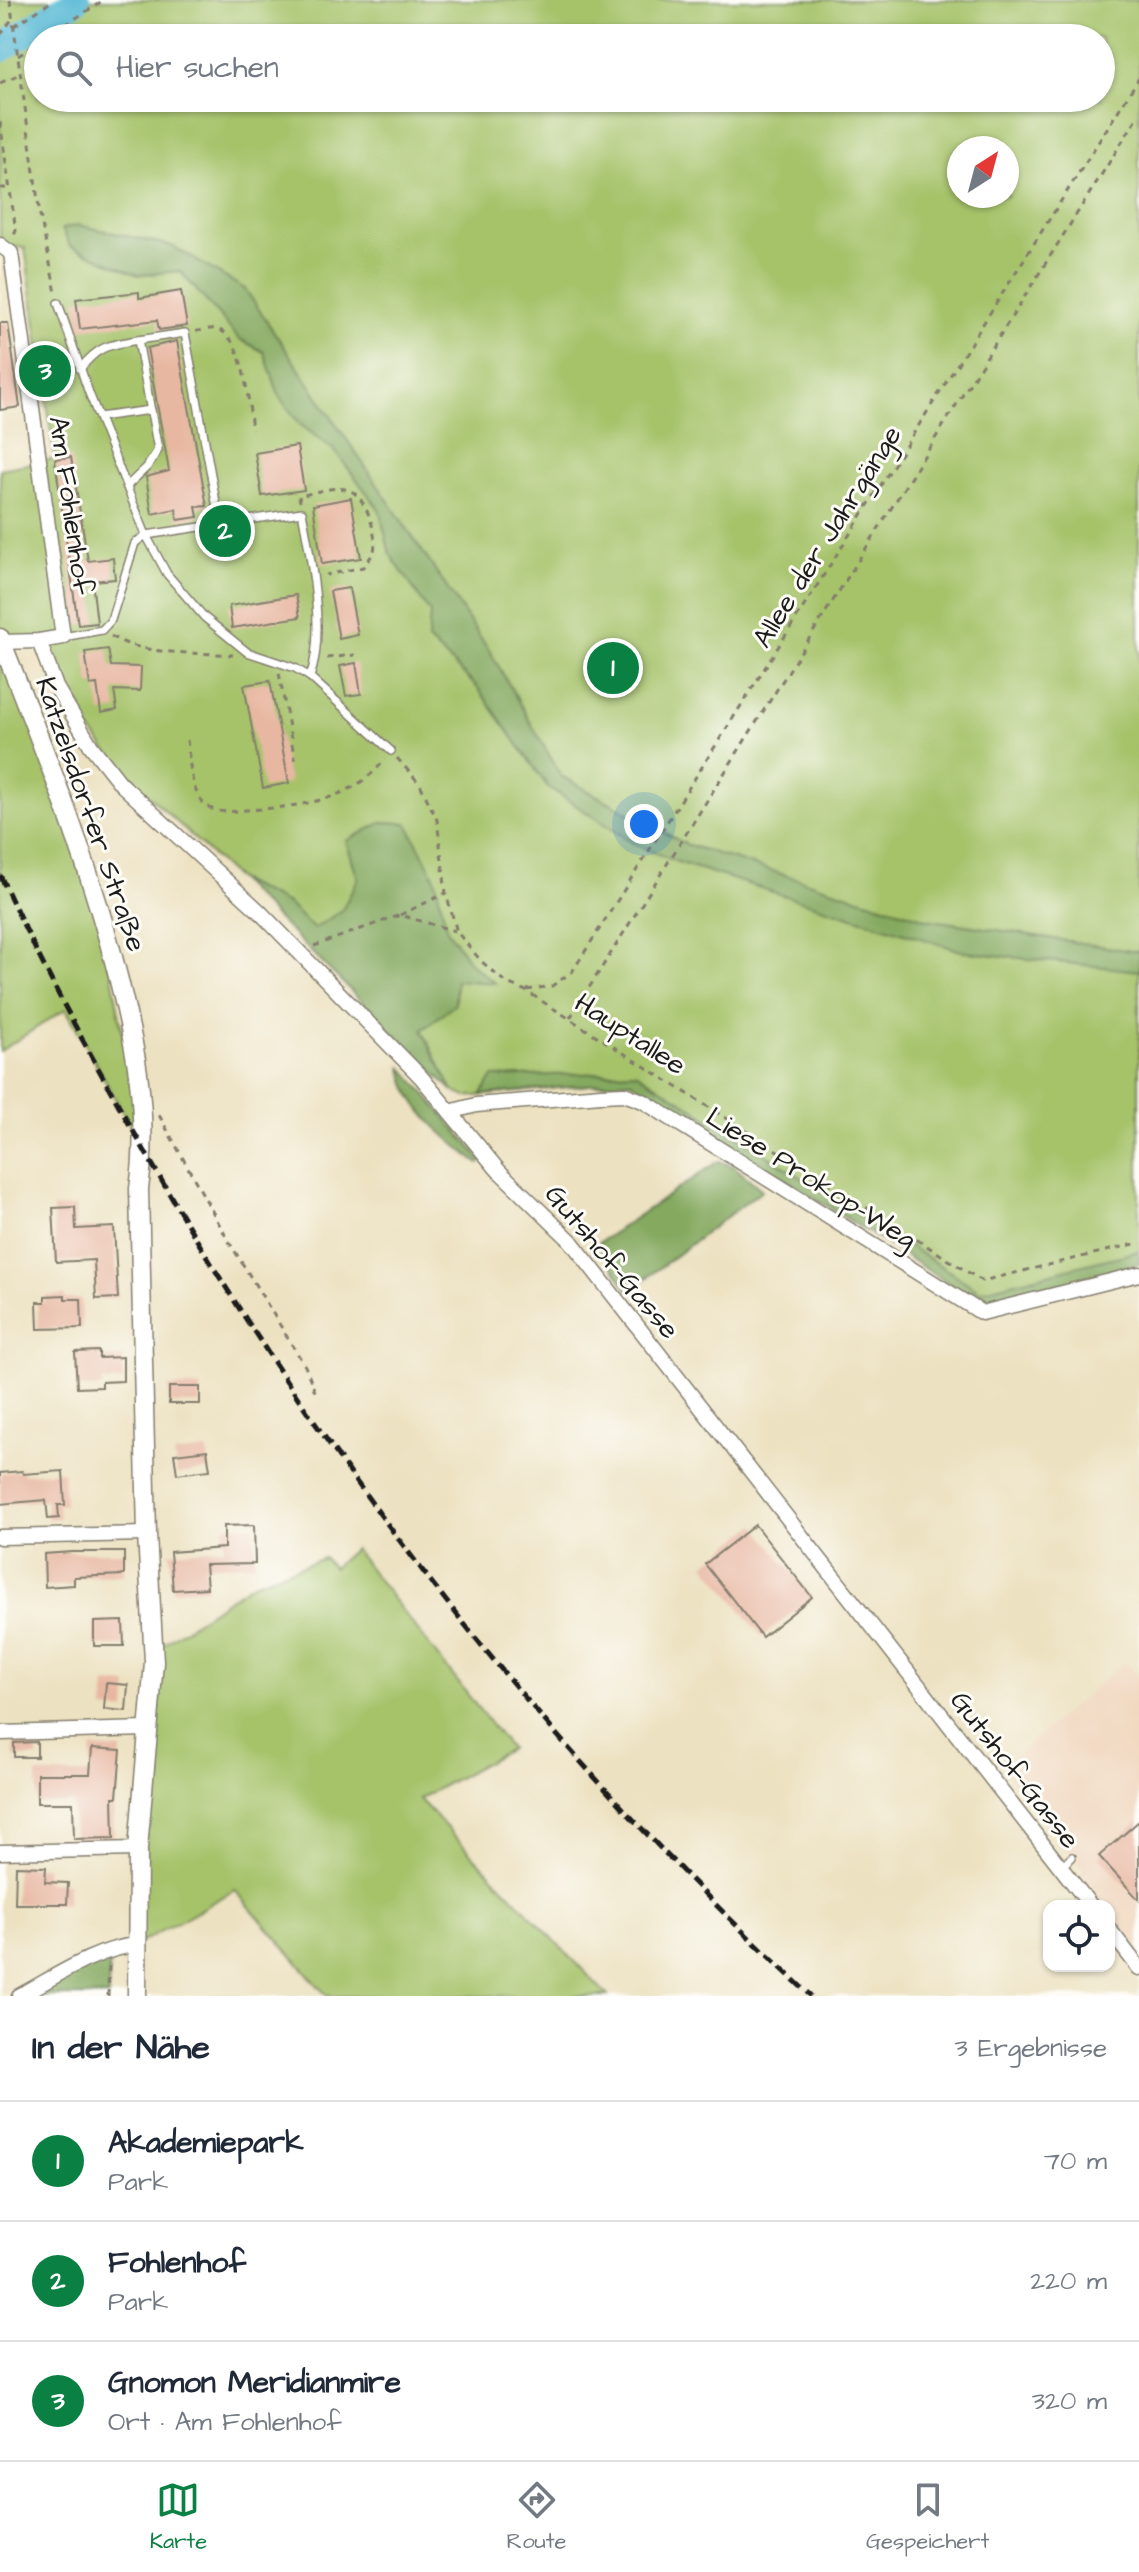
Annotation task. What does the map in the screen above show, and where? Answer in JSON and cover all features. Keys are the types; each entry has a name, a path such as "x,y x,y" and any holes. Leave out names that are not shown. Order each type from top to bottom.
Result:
{"street":[{"name":"Am Fohlenhof","path":"6,249 63,637"},
{"name":"Katzelsdorfer Straße","path":"63,637 39,641 1,640 64,801 99,903 130,1021 143,1100 144,1151 139,1189 147,1534 154,1662 129,1946 137,1996"},
{"name":"Gutshof-Gasse","path":"39,641 56,687 91,746 121,784 259,911 421,1077 498,1170 570,1240 1086,1900"},
{"name":"Liese Prokop-Weg","path":"450,1112 476,1105 601,1095 634,1097 982,1313 1139,1274"},
{"path":"0,1537 147,1534"},
{"path":"0,1733 148,1729"},
{"path":"0,1852 138,1849"},
{"path":"1115,1937 1139,1968"},
{"path":"19,1996 87,1961 129,1946"}],"lane":[{"path":"58,303 80,369 146,535 167,574 204,617 247,652 295,668 310,677 391,751"},
{"path":"80,369 104,345 185,333 220,524"},
{"path":"127,486 147,467 158,450 138,340"},
{"path":"99,417 151,410"},
{"path":"102,630 111,620 135,543 146,535 302,512 314,575 317,659 310,677"},
{"name":"Katzelsdorfer Straße","path":"63,637 102,630"},
{"path":"1061,1868 1072,1857"}],"path":[{"path":"10,0 24,102"},
{"path":"14,26 54,0"},
{"path":"67,24 104,0"},
{"path":"0,35 13,18"},
{"path":"18,56 24,52"},
{"path":"0,83 20,74"},
{"name":"Allee der Jahrgänge","path":"526,991 552,986 572,972 1139,78"},
{"path":"25,112 40,215 58,303"},
{"path":"570,1018 1139,115"},
{"path":"0,122 16,231 6,249"},
{"path":"0,188 10,188"},
{"path":"185,333 216,329 230,337 238,353 252,430"},
{"path":"302,512 299,496 336,488 352,490 364,503 372,525 374,551 363,567 333,575 314,575"},
{"path":"102,630 121,642 148,649 235,655 247,652"},
{"path":"317,659 355,655"},
{"path":"276,662 295,760"},
{"path":"187,740 194,784 201,799 209,808 224,812 310,804 372,777 391,751 420,784 437,820 446,893 457,932"},
{"path":"307,948 400,915 446,893"},
{"path":"400,915 457,932"},
{"name":"Hauptallee","path":"457,932 481,961 505,982 570,1018 982,1281 1139,1243"},
{"path":"158,1114 228,1240 305,1366 316,1394"},
{"path":"108,1996 109,1967 129,1946"}],"shaded area":[{"path":"1124,1662 1139,1676 1139,1944 1135,1947 1115,1922 1115,1900 1096,1900 1081,1881 1082,1869 1002,1768"}],"green space":[{"path":"0,0 1139,0 1139,1264 981,1304 631,1081 466,1097 453,1091 122,770 56,687 38,641 2,642 99,903 144,1151 66,1009 0,1051 0,469 55,459 25,248 0,245"},
{"path":"78,225 172,246 245,289 491,653 561,776 685,844 927,919 1139,952 1139,971 965,952 677,862 633,843 548,787 477,687 428,640 430,613 390,554 379,509 334,450 301,425 280,398 264,352 239,339 180,271 138,275 70,246 62,229"},
{"path":"383,822 407,823 435,878 447,929 469,962 495,983 456,980 455,1004 422,1030 453,1091 238,880 288,904 314,929 342,910 358,879 346,841"},
{"path":"402,1067 483,1161 479,1164 420,1110 405,1082"},
{"path":"636,1072 980,1291 1139,1251 1139,1264 981,1304 631,1081 481,1095 493,1077"},
{"path":"719,1161 735,1167 762,1190 629,1291 597,1244"},
{"path":"354,1549 510,1749 419,1799 608,1996 327,1996 235,1890 136,1945 154,1650 253,1583 324,1558 333,1568"},
{"path":"122,1946 109,1967 108,1996 19,1996"}],"building":[{"path":"181,291 187,326 159,330 157,320 80,329 76,299 139,292 139,298"},
{"path":"0,323 8,323 20,407 0,410"},
{"path":"177,341 207,506 196,507 198,517 178,520 176,509 152,514 146,477 169,471 147,348"},
{"path":"297,446 304,490 262,496 255,453"},
{"path":"71,457 88,561 113,558 115,579 92,581 97,623 78,625 55,459"},
{"path":"351,498 361,558 322,564 313,505"},
{"path":"349,588 358,635 339,639 330,591"},
{"path":"296,595 300,617 232,628 229,606"},
{"path":"108,649 111,666 141,667 140,691 114,690 117,710 101,713 97,684 90,685 85,652"},
{"path":"356,663 361,694 346,696 340,666"},
{"path":"270,681 289,783 263,788 244,685"},
{"path":"75,1207 76,1229 114,1227 118,1298 96,1299 94,1260 56,1262 53,1208"},
{"path":"65,1295 65,1299 81,1299 82,1328 38,1329 37,1302 45,1302 45,1296"},
{"path":"99,1351 99,1358 123,1357 123,1381 102,1382 102,1387 77,1388 75,1352"},
{"path":"169,1387 200,1387 200,1404 169,1404"},
{"path":"207,1450 210,1470 177,1474 174,1454"},
{"path":"22,1471 23,1474 63,1471 65,1505 58,1505 59,1518 48,1519 46,1500 0,1504 0,1473"},
{"path":"254,1525 255,1564 205,1565 207,1588 173,1590 170,1552 224,1548 224,1526"},
{"path":"755,1525 812,1597 762,1637 705,1564"},
{"path":"124,1552 124,1575 74,1577 74,1585 45,1587 44,1554"},
{"path":"123,1621 124,1646 94,1646 94,1622"},
{"path":"106,1683 128,1685 126,1711 104,1709"},
{"path":"37,1742 37,1757 14,1757 14,1743"},
{"path":"92,1748 121,1750 117,1797 113,1797 114,1838 74,1839 73,1803 37,1803 37,1774 90,1774"},
{"path":"1139,1821 1139,1900 1099,1856"},
{"path":"16,1866 46,1867 45,1882 68,1883 67,1904 15,1904"}],"waterway":[{"path":"39,24 76,0"},
{"path":"0,49 24,34"}],"railway":[{"path":"0,875 68,1013 212,1265 285,1379 363,1490 444,1598 530,1703 619,1804 713,1902 811,1996"}],"place":[{"name":"Gnomon Meridianmire","path":"45,371"},
{"name":"Fohlenhof","path":"225,531"},
{"name":"Akademiepark","path":"613,668"}]}
